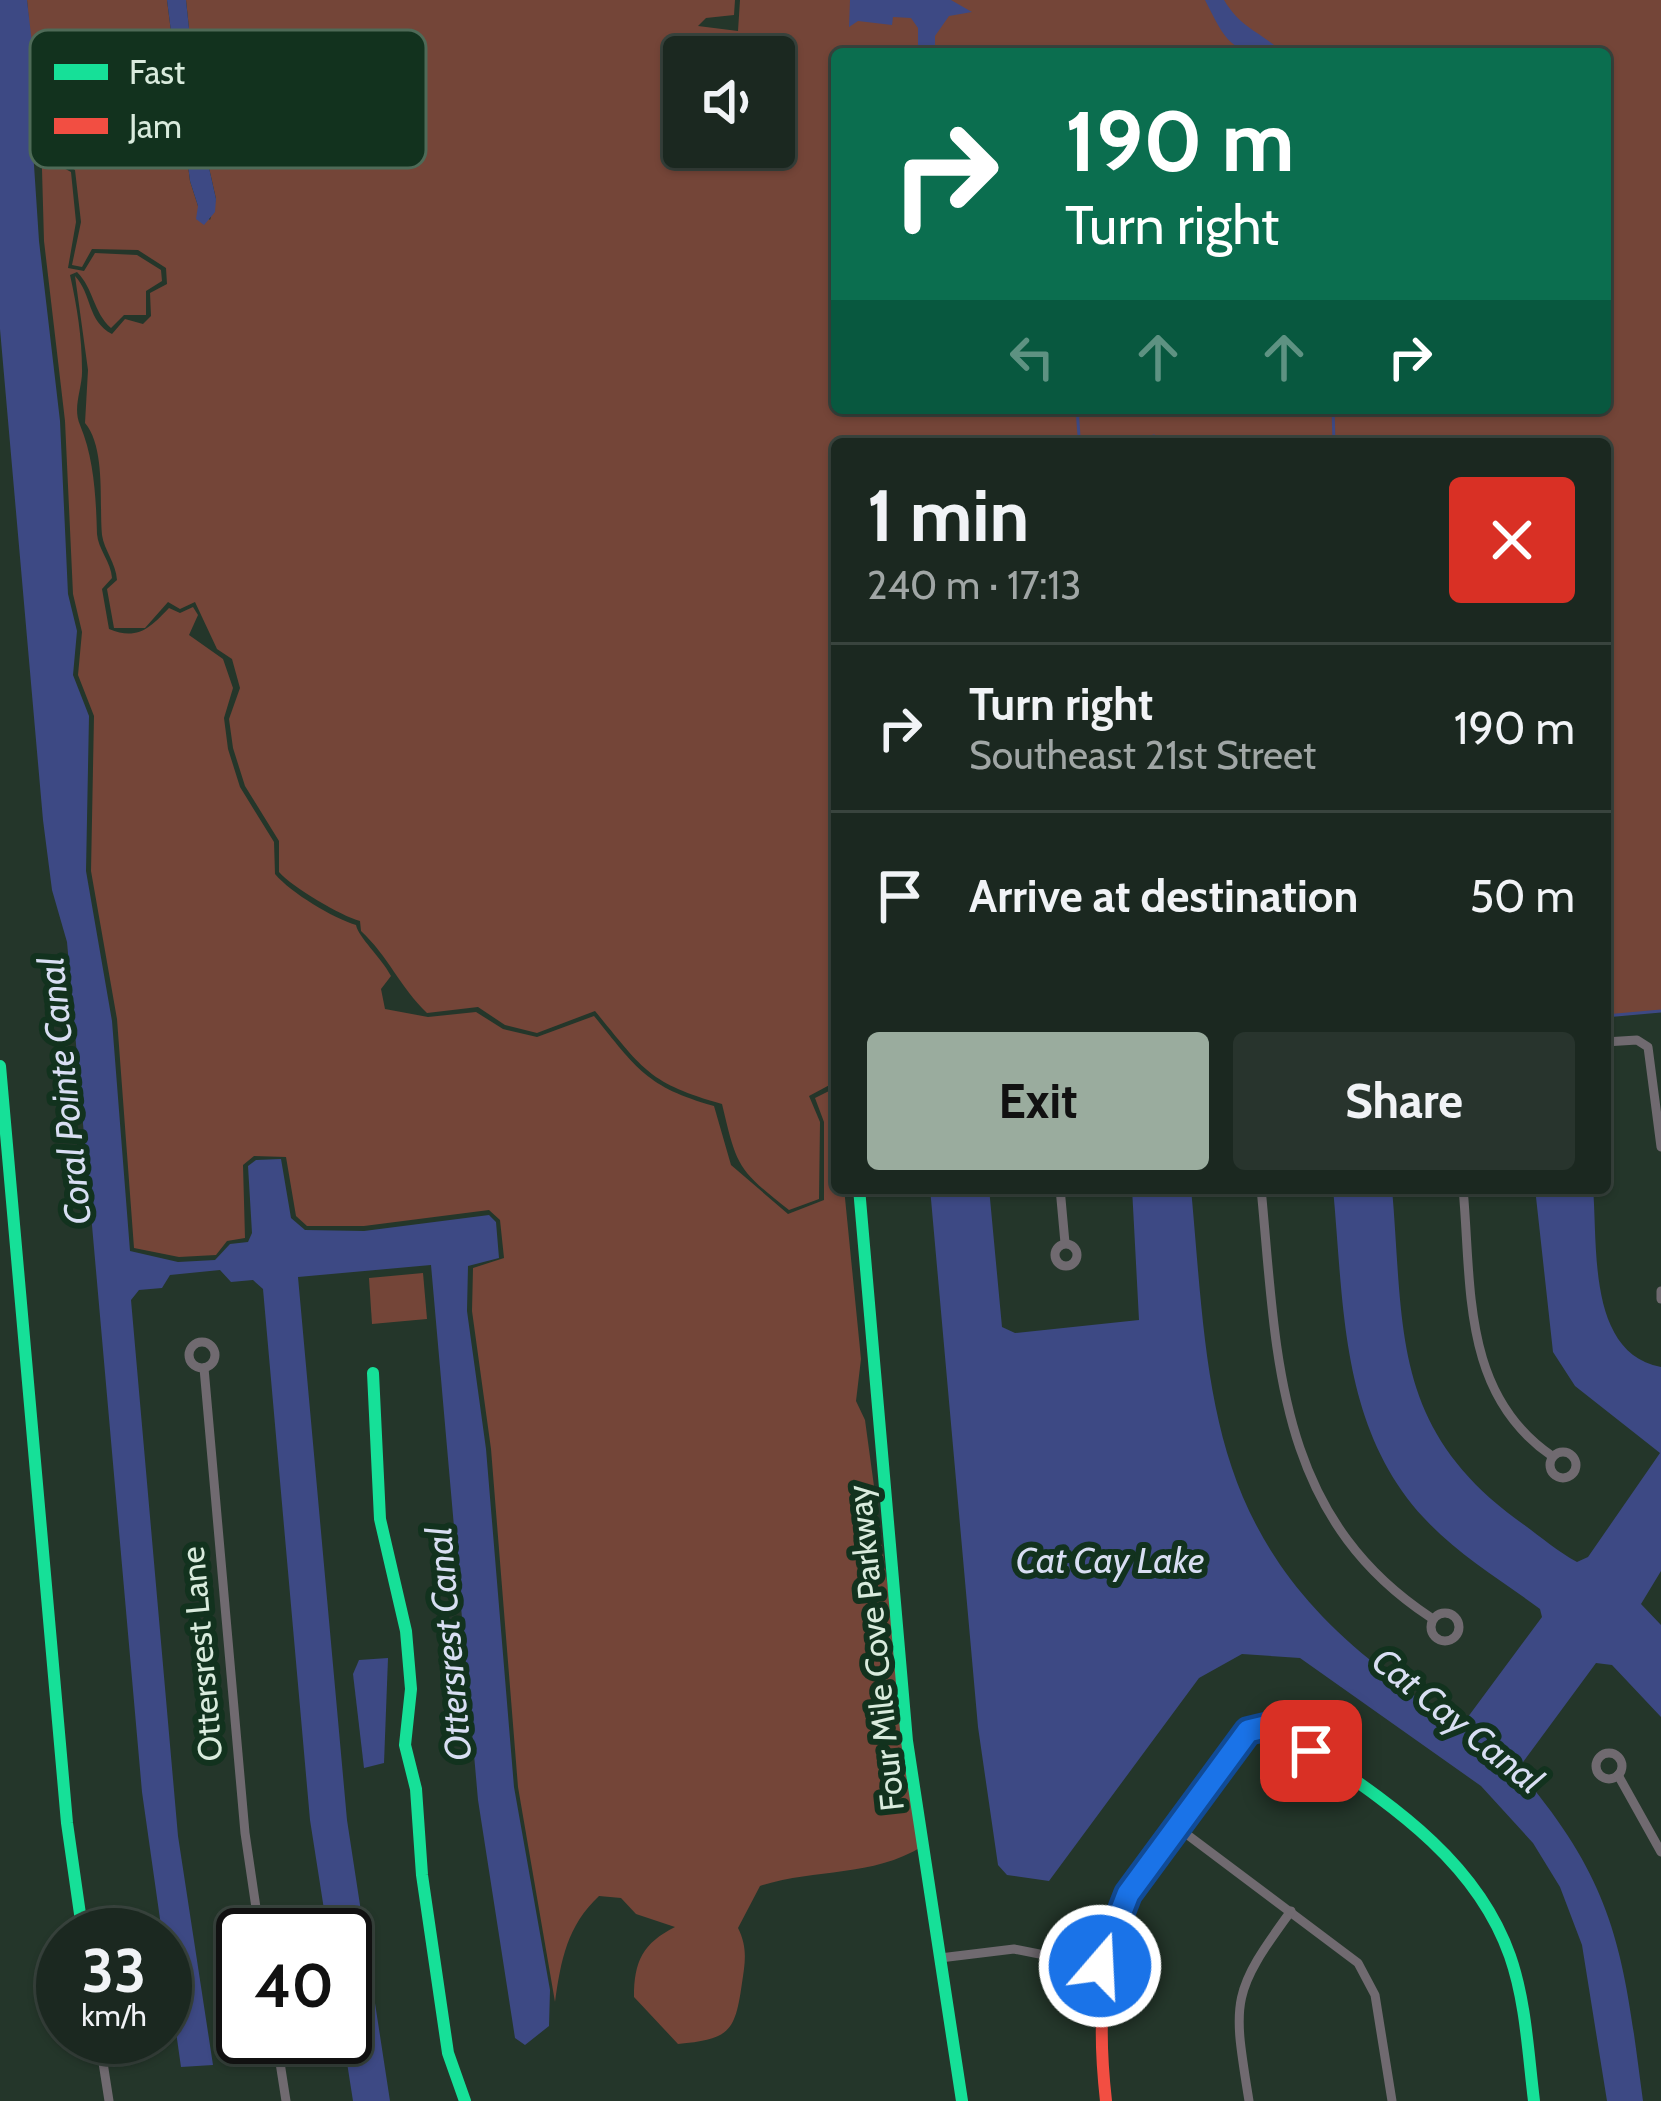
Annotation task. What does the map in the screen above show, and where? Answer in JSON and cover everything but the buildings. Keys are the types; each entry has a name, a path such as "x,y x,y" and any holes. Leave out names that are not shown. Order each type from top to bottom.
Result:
{"street":[{"path":"1611,1042 1643,1043 1654,1061 1661,1147"},
{"path":"0,1066 68,1835 79,1908"},
{"name":"Four Mile Cove Parkway","path":"860,1194 907,1739 962,2101"},
{"path":"1061,1194 1065,1243"},
{"path":"1262,1194 1279,1379 1299,1453 1325,1505 1361,1555 1430,1617"},
{"path":"1464,1194 1481,1365 1506,1415 1552,1456"},
{"name":"Ottersrest Lane","path":"204,1368 244,1833 256,1908"},
{"path":"373,1373 380,1519 406,1630 411,1684 407,1759 416,1789 422,1875 448,2053 465,2101"},
{"path":"1106,2101 1096,2026 1100,1966 1120,1910 1242,1737 1262,1724 1280,1728 1411,1824 1478,1886 1512,1962 1534,2101"},
{"path":"1618,1775 1661,1852"},
{"path":"1177,1827 1344,1950 1367,1976 1378,2007 1392,2101"},
{"path":"1249,2101 1237,2023 1239,1992 1254,1961 1291,1911"},
{"path":"940,1958 1014,1949 1100,1966"},
{"path":"103,2064 109,2101"},
{"path":"280,2064 286,2101"}],"shaded area":[{"path":"27,0 167,0 171,30 30,30 30,35"},
{"path":"186,0 735,0 734,15 706,18 698,26 738,31 740,0 1661,0 1661,1011 1611,1015 1611,438 831,438 831,1084 809,1096 820,1122 819,1199 789,1210 742,1165 722,1104 662,1081 595,1011 537,1033 505,1025 478,1007 427,1013 361,931 360,921 317,900 279,872 279,841 245,786 233,748 229,719 240,688 232,659 217,649 195,602 180,609 168,602 145,628 114,628 107,589 117,580 102,535 96,447 85,423 88,370 75,276 98,322 112,334 125,319 143,324 151,316 150,293 167,284 166,268 138,250 92,249 82,267 72,265 81,222 72,168 188,168 198,206 210,220 216,199 209,168 426,168 426,30 189,30"},
{"path":"42,168 64,168 71,172 76,222 68,268 84,271 95,253 137,255 161,270 162,281 146,291 146,315 124,315 111,328 83,279 77,272 70,275 82,357 78,418 91,464 98,540 112,578 102,589 109,629 135,633 169,608 180,613 193,607 198,615 189,635 223,659 233,688 224,718 228,749 240,787 274,842 275,874 313,904 356,925 391,976 381,989 385,1009 428,1017 476,1012 503,1029 537,1037 594,1016 645,1074 673,1091 714,1106 731,1165 788,1214 824,1200 824,1122 815,1098 831,1090 831,1194 845,1194 861,1359 856,1401 865,1420 923,1846 863,1868 760,1886 738,1928 745,1955 736,2012 727,2030 709,2039 678,2044 634,1997 642,1954 675,1927 636,1914 621,1898 599,1896 579,1919 563,1958 555,2002 518,1787 491,1449 472,1311 473,1268 504,1258 500,1220 489,1210 364,1226 307,1226 296,1216 286,1157 254,1156 243,1165 245,1238 227,1241 216,1255 179,1257 134,1248 117,1019 91,871 94,716 78,675 82,632 73,594 65,421 44,241"},
{"path":"423,1273 427,1319 372,1324 369,1278"}],"water":[{"path":"0,0 27,0 30,30 30,168 34,168 60,421 68,594 77,631 73,675 89,716 86,871 112,1021 130,1251 178,1262 215,1260 230,1244 248,1242 252,1233 248,1166 256,1160 281,1159 291,1218 305,1230 364,1231 489,1215 496,1222 499,1258 468,1266 467,1311 486,1449 514,1787 550,1990 549,2026 525,2045 515,2038 478,1800 431,1265 298,1277 347,1820 360,1908 324,1908 310,1820 263,1289 253,1280 231,1282 220,1270 170,1275 162,1288 139,1290 131,1300 178,1836 189,1908 158,1908 142,1792 67,942 52,890 0,329"},
{"path":"167,0 186,0 189,30 171,30"},
{"path":"850,0 951,0 972,12 949,16 935,36 935,48 918,48 918,28 911,18 893,17 892,25 858,21 849,27"},
{"path":"1205,0 1224,0 1238,18 1276,48 1240,48 1220,28"},
{"path":"188,168 209,168 215,212 204,225 196,219 198,206"},
{"name":"Cat Cay Lake","path":"931,1194 990,1194 1002,1327 1015,1333 1139,1320 1132,1194 1192,1194 1213,1392 1227,1452 1248,1509 1279,1563 1322,1616 1419,1699 1462,1725 1542,1617 1540,1609 1465,1555 1424,1518 1396,1482 1376,1444 1351,1363 1334,1194 1392,1194 1404,1330 1425,1411 1475,1484 1577,1562 1588,1557 1660,1453 1575,1386 1553,1352 1536,1194 1593,1194 1597,1266 1608,1320 1637,1358 1661,1367 1661,1571 1641,1604 1661,1625 1661,1717 1612,1665 1596,1663 1523,1762 1522,1775 1579,1854 1612,1927 1630,2006 1643,2101 1607,2101 1582,1945 1560,1887 1533,1843 1481,1786 1300,1658 1242,1654 1199,1678 1049,1881 1007,1875 998,1865 978,1727"},
{"path":"388,1658 384,1763 364,1768 353,1674 359,1660"},
{"path":"192,1928 213,2065 181,2067 192,2064"},
{"path":"372,1983 390,2101 353,2101 347,2064 372,2064"}],"waterway":[{"path":"1077,414 1078,438"},
{"path":"1333,414 1334,438"},
{"path":"1146,438 1156,438"},
{"path":"1611,1015 1661,1011"}],"traffic: fast":[{"path":"0,1066 67,1823 79,1908"},
{"path":"860,1194 907,1741 962,2101"},
{"path":"373,1373 380,1519 406,1631 411,1689 405,1745 416,1789 422,1875 448,2053 465,2101"},
{"path":"1243,1738 1262,1723 1280,1728 1414,1825 1470,1884 1510,1956 1526,2028 1534,2101"}],"traffic: jam":[{"path":"1106,2101 1102,2057 1105,1981 1124,1914 1161,1847 1243,1738"}],"route":[{"path":"1100,1966 1128,1894 1248,1731 1273,1725 1311,1751"}],"water label":[{"name":"Coral Pointe Canal","path":"64,1091"},
{"name":"Ottersrest Canal","path":"448,1644"},
{"name":"Cat Cay Canal","path":"1458,1720"}]}
